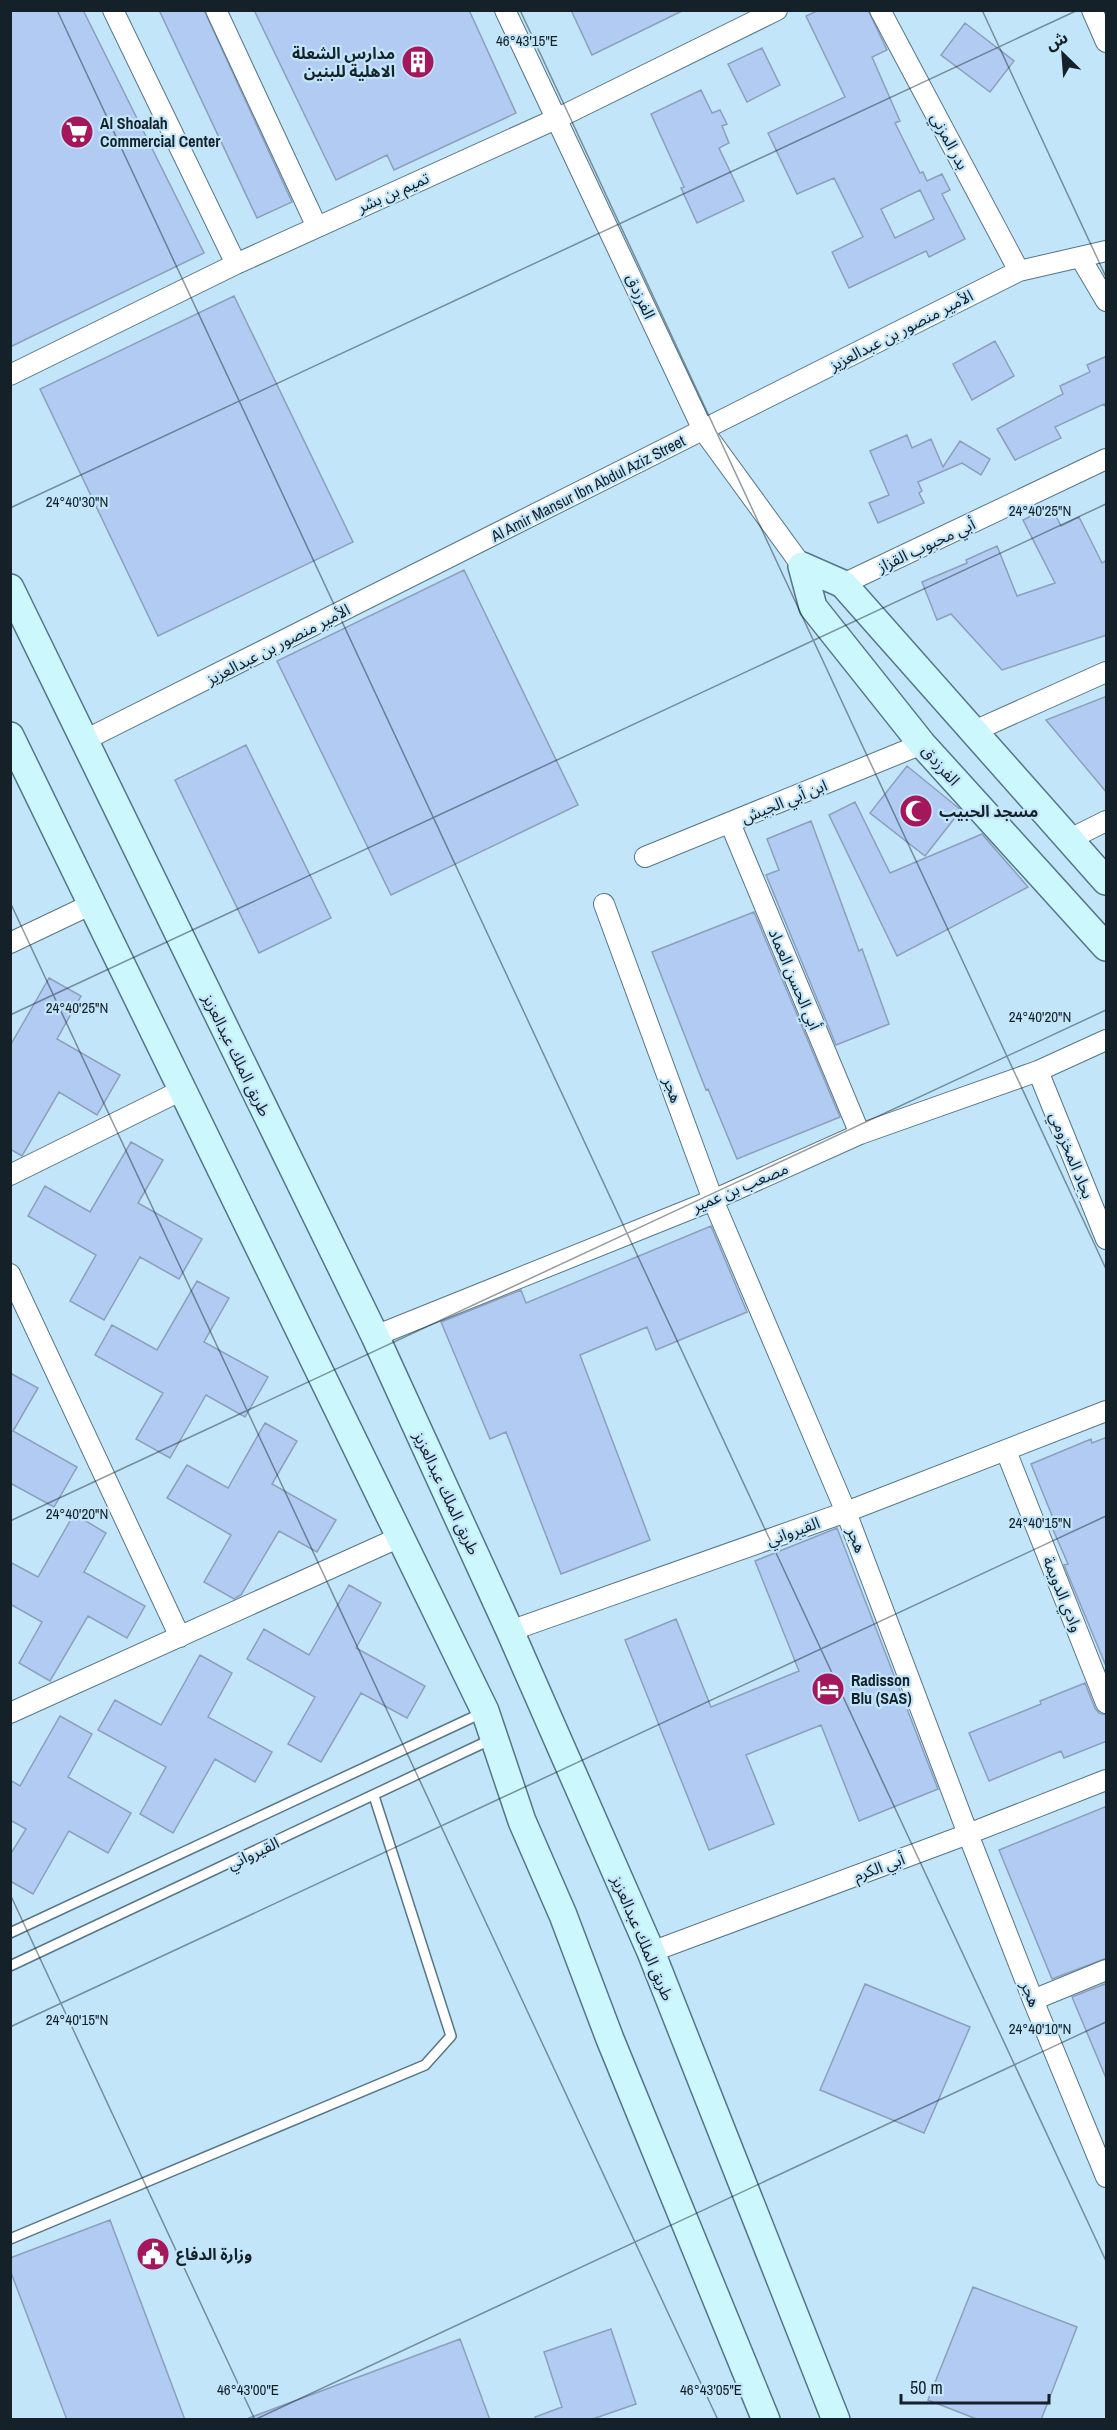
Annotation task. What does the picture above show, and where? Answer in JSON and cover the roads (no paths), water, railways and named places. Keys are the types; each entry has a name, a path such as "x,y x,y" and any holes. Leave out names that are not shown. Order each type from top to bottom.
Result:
{"main road":[{"path":"802,566 843,584 972,732 1107,881"},
{"name":"الفرزدق","path":"802,566 813,606 922,744 1107,947"},
{"name":"طريق الملك عبدالعزيز","path":"10,588 375,1336 510,1631 651,1952 836,2420"},
{"path":"13,748 92,904 485,1711 522,1821 563,1915 610,2039 766,2420"}],"street":[{"path":"113,10 236,264"},
{"path":"216,10 317,227"},
{"name":"الفرزدق","path":"506,10 703,430 802,566"},
{"name":"تميم بن بشر","path":"10,375 236,264 558,118 777,10"},
{"name":"بدر المزني","path":"880,10 1019,271"},
{"path":"1092,10 1107,42"},
{"name":"الأمير منصور بن عبدالعزيز","path":"703,430 1019,271 1107,251"},
{"path":"1080,257 1107,301"},
{"name":"Al Amir Mansur Ibn Abdul Aziz Street","path":"472,546 703,430"},
{"name":"أبي محبوب القزاز","path":"843,584 1107,459"},
{"name":"الأمير منصور بن عبدالعزيز","path":"83,741 472,546"},
{"path":"972,732 1107,672"},
{"name":"ابن أبي الجيش","path":"645,857 922,744"},
{"path":"1070,839 1107,821"},
{"name":"أبي الحسن العماد","path":"730,823 861,1134"},
{"path":"10,943 92,904"},
{"name":"هجر","path":"604,904 713,1200 846,1512 1033,2000 1101,2151 1107,2177"},
{"name":"مصعب بن عمير","path":"375,1336 713,1200 861,1134 1038,1071 1107,1040"},
{"name":"بجاد المخزومي","path":"1038,1071 1107,1239"},
{"path":"10,1175 182,1090"},
{"path":"10,1274 180,1637"},
{"name":"القيرواني","path":"510,1631 846,1512 1107,1411"},
{"name":"وادي الدويمة","path":"1006,1451 1107,1703"},
{"path":"10,1713 400,1538"},
{"name":"أبي الكرم","path":"651,1952 1107,1780"},
{"path":"1033,2000 1107,1970"}],"lane":[{"name":"القيرواني","path":"10,1933 485,1711"},
{"name":"القيرواني","path":"10,1966 494,1738"},
{"path":"10,2239 425,2065 451,2036 374,1796"}],"place":[{"name":"مدارس الشعلة الاهلية للبنين","path":"418,62"},
{"name":"Al Shoalah Commercial Center","path":"77,132"},
{"name":"مسجد الحبيب","path":"916,811"},
{"name":"Radisson Blu (SAS)","path":"828,1689"},
{"name":"وزارة الدفاع","path":"153,2254"}]}
